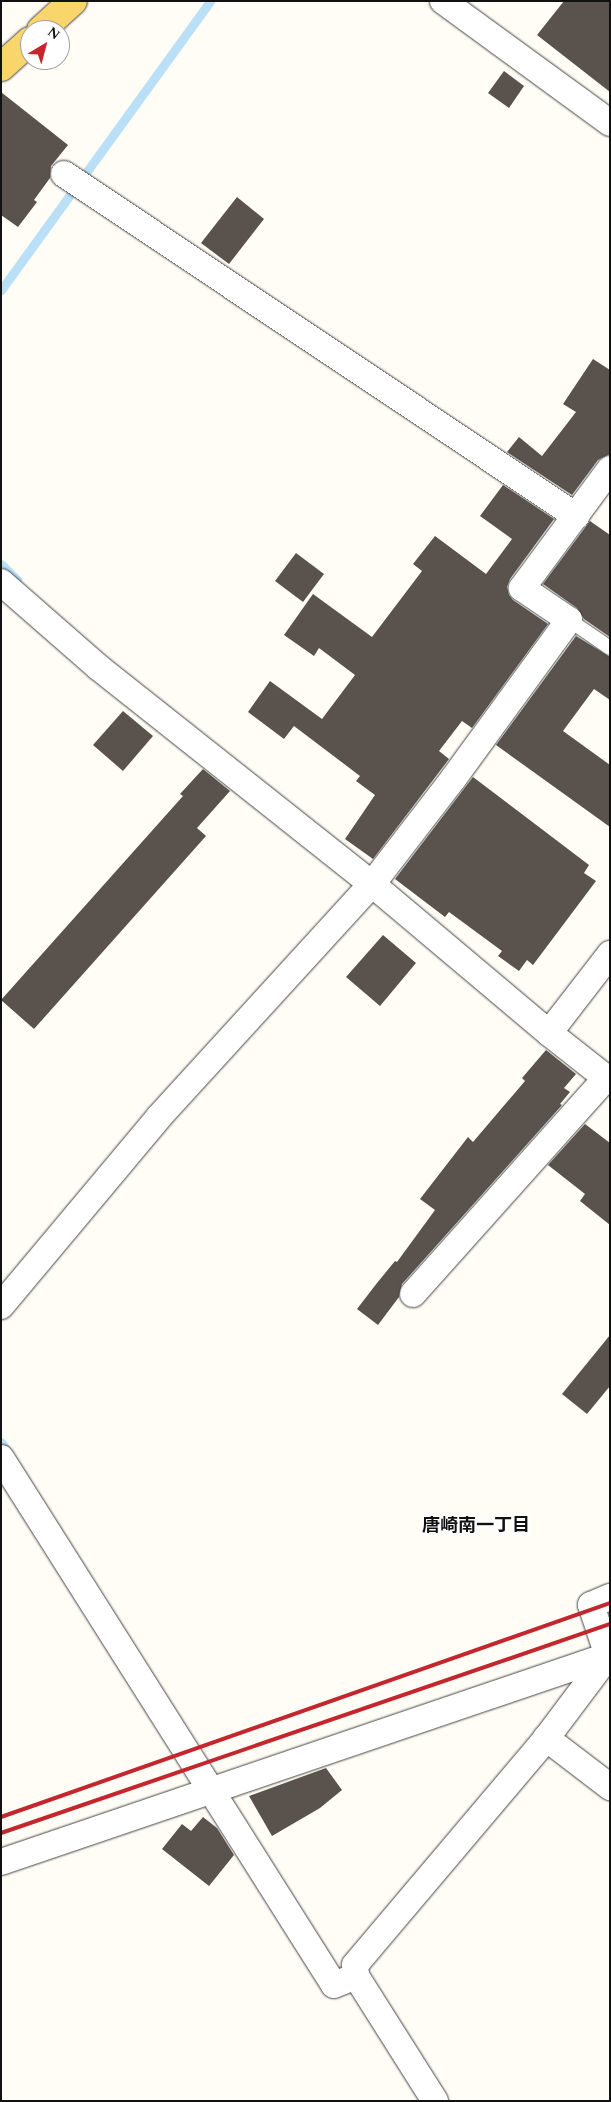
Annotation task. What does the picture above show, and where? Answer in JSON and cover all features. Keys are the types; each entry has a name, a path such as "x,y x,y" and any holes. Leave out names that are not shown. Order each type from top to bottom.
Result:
{"main road":[{"path":"53,20 73,1"},
{"path":"1,67 20,49"}],"street":[{"path":"443,1 610,123"},
{"path":"64,174 576,516"},
{"path":"1,1306 159,1117 372,884 453,779 569,620 522,588 610,469"},
{"path":"1,582 98,667 372,884 549,1033 608,1079 413,1294"},
{"path":"549,1033 610,954"},
{"path":"1,1458 334,1985 356,1976"},
{"path":"609,1655 592,1605 610,1597"},
{"path":"1,1862 609,1655"},
{"path":"435,2101 356,1976 355,1965 546,1738 609,1655"},
{"path":"546,1738 610,1787"}],"lane":[{"path":"569,620 610,648"}],"building":[{"path":"564,1 610,1 610,92 537,35"},
{"path":"504,71 524,86 509,108 488,93"},
{"path":"1,92 68,145 51,166 50,178 34,200 37,202 18,227 1,215"},
{"path":"237,197 264,219 229,264 201,243"},
{"path":"593,359 610,370 610,454 598,460 572,495 507,452 519,437 542,456 576,412 563,404"},
{"path":"503,485 554,519 510,579 507,587 509,595 513,600 548,624 472,728 462,721 439,751 449,759 373,859 345,839 375,795 356,781 360,776 294,726 284,739 248,712 270,681 322,719 355,675 319,648 314,656 284,635 313,594 372,637 422,571 413,564 435,536 486,574 512,539 480,516"},
{"path":"590,521 610,535 610,637 584,619 577,608 543,584"},
{"path":"296,553 324,574 303,602 275,581"},
{"path":"576,636 610,657 610,700 594,689 563,731 610,765 610,827 496,745"},
{"path":"123,711 153,736 123,771 93,745"},
{"path":"203,769 230,791 197,828 206,836 34,1029 1,1000 183,796 180,794"},
{"path":"473,777 589,865 584,873 596,881 533,965 527,960 519,971 498,956 502,951 449,912 445,917 395,879"},
{"path":"383,935 416,963 380,1006 346,977"},
{"path":"546,1050 576,1074 564,1088 570,1092 560,1104 562,1105 402,1284 399,1297 378,1325 357,1309 395,1261 397,1262 435,1210 420,1199 468,1137 473,1142 525,1081 522,1078"},
{"path":"585,1124 610,1143 610,1225 580,1201 585,1194 548,1165"},
{"path":"610,1335 610,1386 587,1414 562,1394"},
{"path":"326,1768 342,1790 320,1808 272,1836 249,1796"},
{"path":"203,1817 217,1828 234,1855 209,1886 162,1849 182,1824 191,1831"}],"waterway":[{"path":"1,290 210,1"},
{"path":"1,564 17,580"},
{"path":"1,1442 9,1454"}],"railway":[{"path":"1,1817 610,1603"},
{"path":"1,1833 610,1624"}],"district":[{"name":"唐崎南一丁目","path":"476,1526"}]}
